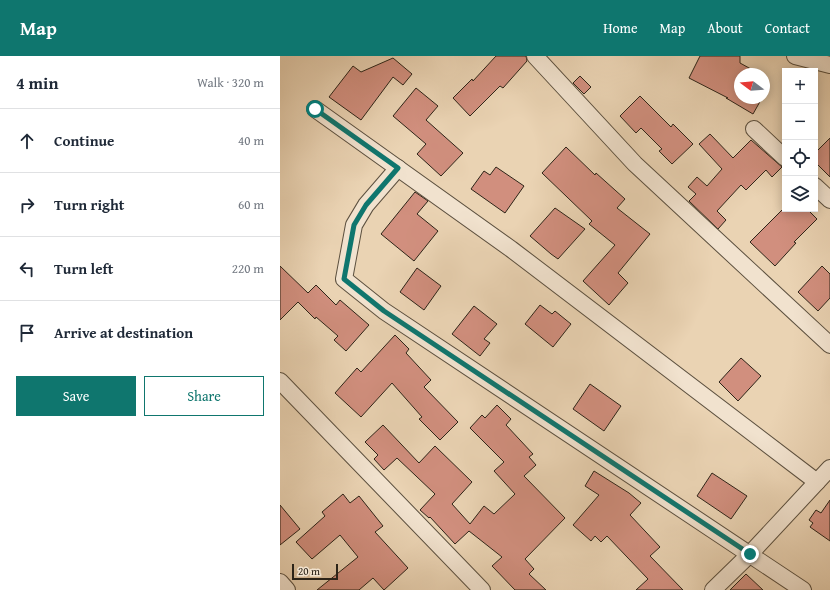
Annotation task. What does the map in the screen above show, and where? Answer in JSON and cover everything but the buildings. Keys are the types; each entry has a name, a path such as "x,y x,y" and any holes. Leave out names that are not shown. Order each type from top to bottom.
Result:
{"street":[{"path":"536,56 635,164 830,345"},
{"path":"795,56 830,65"},
{"path":"315,109 511,249 817,482"},
{"path":"754,129 782,155"},
{"path":"398,168 366,205 354,225 344,279 384,311 803,590"},
{"path":"818,189 830,200"},
{"path":"280,381 482,590"},
{"path":"714,590 750,554 830,468"},
{"path":"280,582 287,590"}],"route":[{"path":"315,109 398,168 366,205 354,225 344,279 384,311 750,554"}]}
